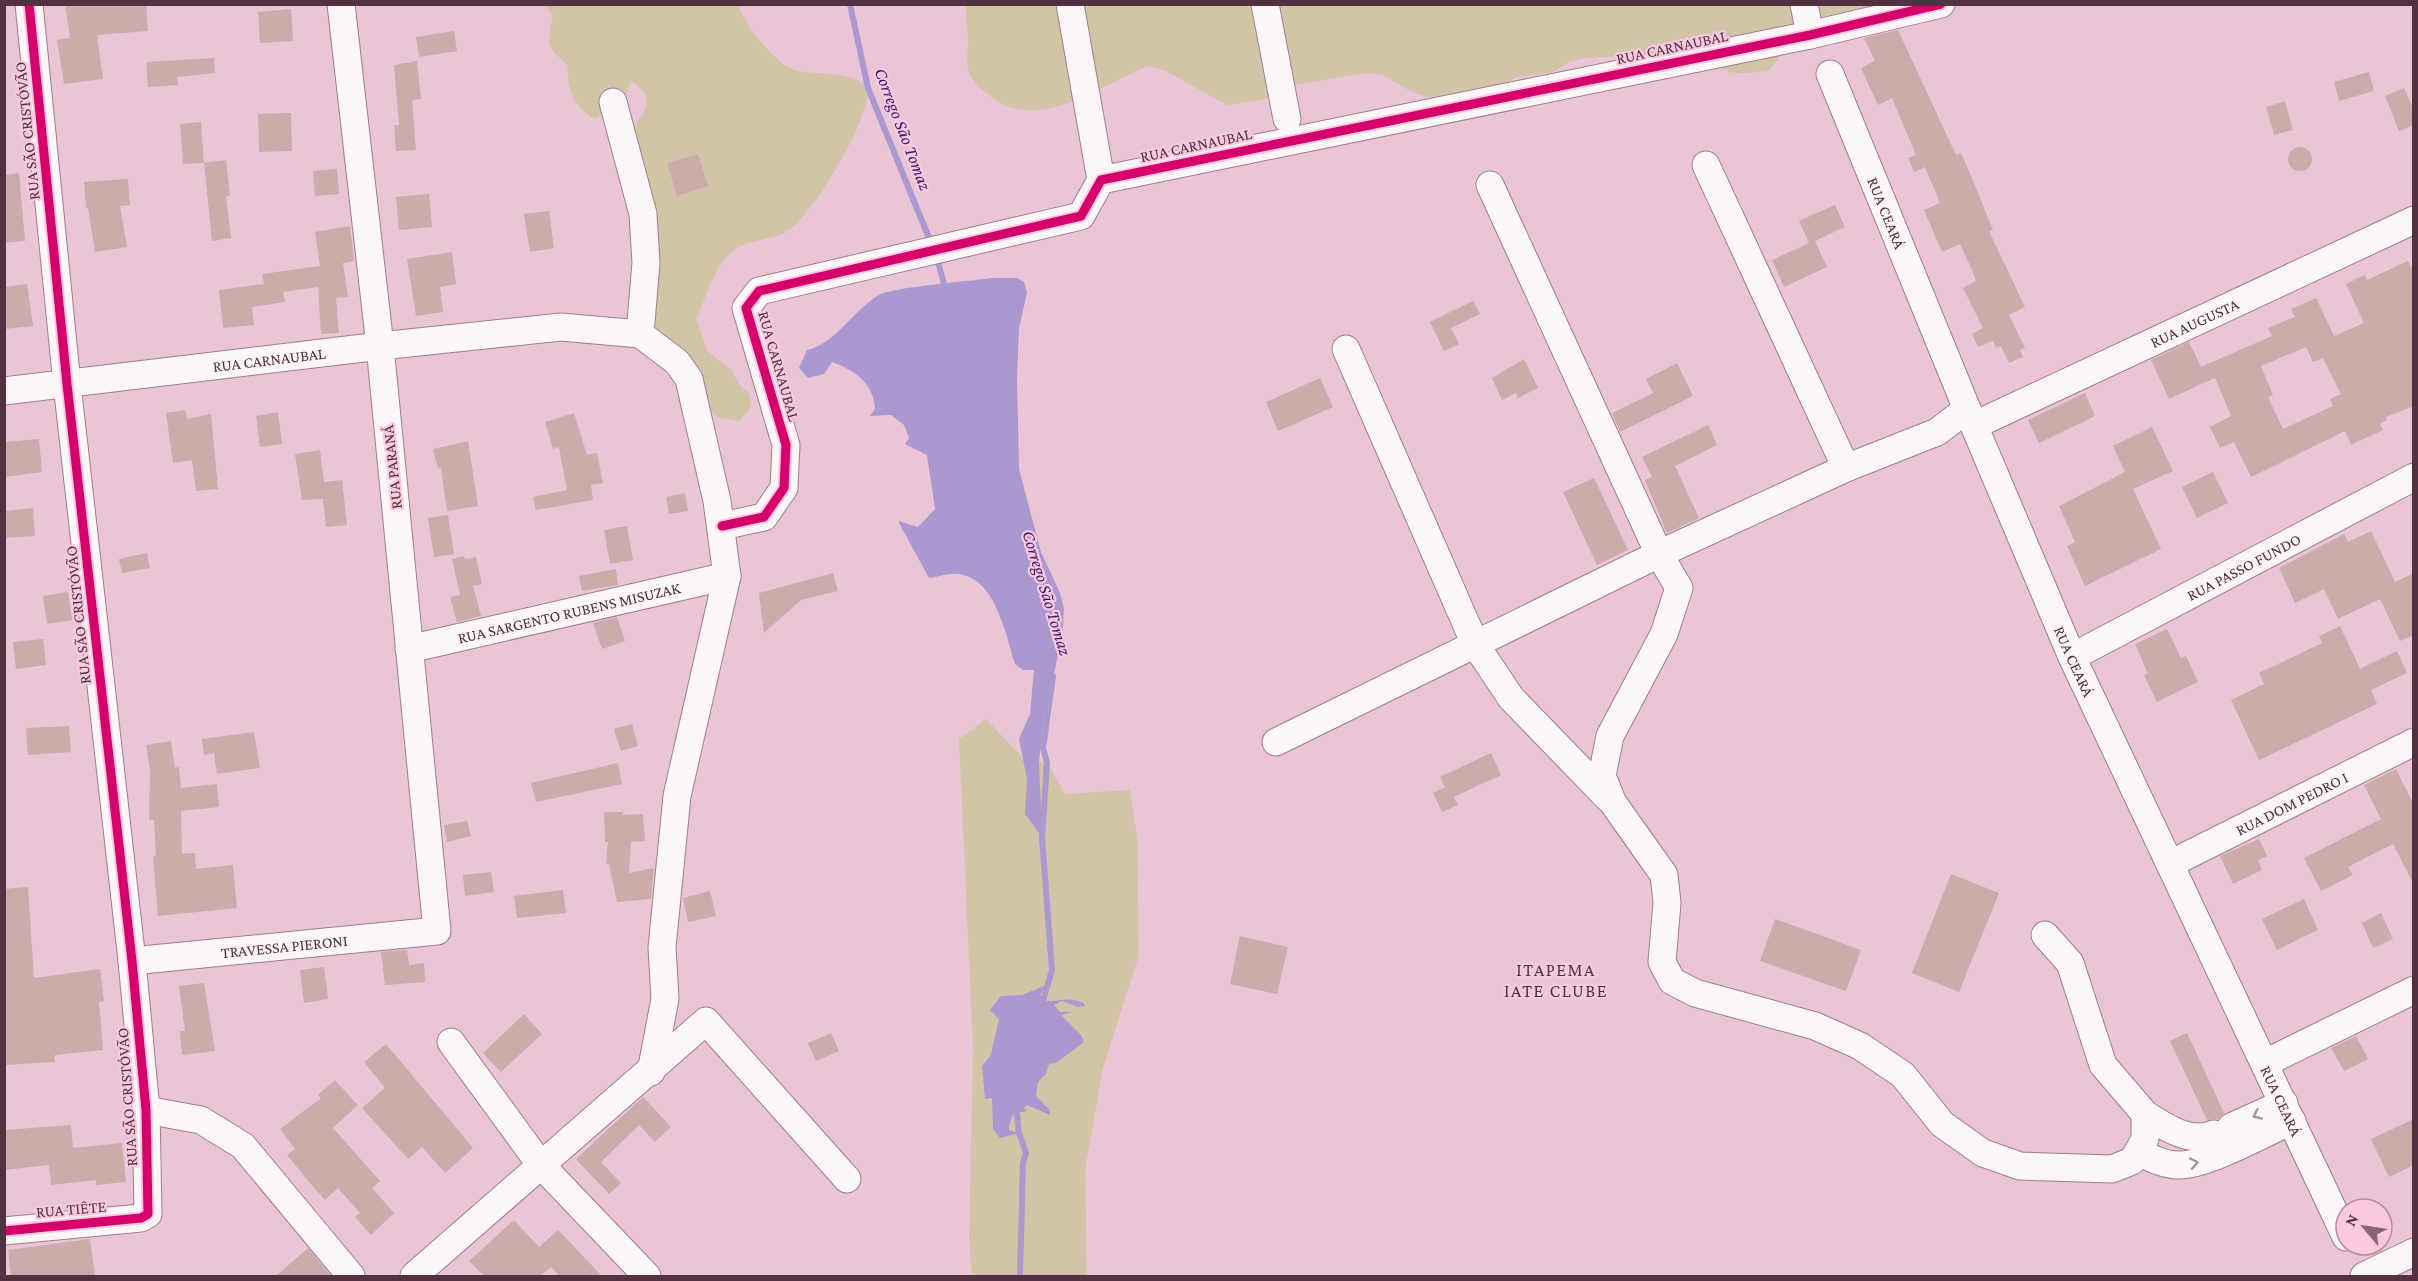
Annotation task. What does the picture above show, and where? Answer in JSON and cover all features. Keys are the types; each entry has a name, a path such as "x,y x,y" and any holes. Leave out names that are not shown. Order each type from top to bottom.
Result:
{"street":[{"name":"RUA SÃO CRISTÓVÃO","path":"29,4 67,384 132,961 146,1110 148,1214 141,1218"},
{"name":"RUA PARANÁ","path":"341,4 380,345 437,931"},
{"path":"1070,4 1101,180"},
{"path":"1265,4 1287,119"},
{"path":"1804,4 1810,34"},
{"name":"RUA CARNAUBAL","path":"722,526 764,517 784,488 786,445 746,308 759,291 1081,216 1101,180 1810,34 1941,4"},
{"name":"RUA CEARÁ","path":"1830,74 2072,657 2334,1211"},
{"path":"613,102 643,214 646,263 640,334 677,362 689,379 722,526 727,576 677,796 662,947 665,999 651,1071"},
{"path":"1706,165 1846,468"},
{"path":"1490,185 1659,554 1679,588 1664,634 1610,736 1602,776 1613,803"},
{"name":"RUA AUGUSTA","path":"1276,742 1659,554 1846,468 1937,432 2414,220"},
{"name":"RUA CARNAUBAL","path":"4,391 380,345 561,327 640,334"},
{"path":"1346,349 1475,644 1511,698 1613,803 1664,874 1667,903 1662,962 1672,981 1695,993 1815,1026 1860,1046 1903,1075 1942,1124 1983,1153 2020,1166 2112,1169 2132,1161 2145,1138 2145,1114"},
{"name":"RUA PASSO FUNDO","path":"2072,657 2414,477"},
{"name":"RUA SARGENTO RUBENS MISUZAK","path":"409,649 727,576"},
{"name":"RUA DOM PEDRO I","path":"2170,864 2414,742"},
{"name":"TRAVESSA PIERONI","path":"132,961 437,931"},
{"path":"2045,935 2070,963 2103,1065 2145,1114 2166,1127 2189,1136 2222,1130 2288,1112"},
{"path":"2265,1063 2414,990"},
{"path":"414,1276 706,1021 847,1179"},
{"path":"451,1042 540,1164 647,1276"},
{"path":"146,1110 201,1120 243,1146 351,1276"},
{"path":"2138,1152 2158,1162 2179,1166 2203,1162 2288,1112"},
{"name":"RUA TIÊTE","path":"4,1231 141,1218"},
{"path":"2355,1257 2364,1276 2414,1252"}],"shaded area":[{"path":"544,5 738,5 762,44 789,68 853,78 868,88 867,102 850,143 810,209 785,233 745,244 726,257 711,283 696,319 707,351 732,370 739,384 750,394 751,408 739,421 718,417 709,408 652,334 633,136 647,103 646,97 633,82 630,83 626,97 595,119 581,109 570,90 568,66 551,48 549,38 553,14"},
{"path":"966,5 1968,5 1903,17 1783,51 1770,70 1752,73 1726,71 1719,63 1712,46 1675,47 1657,54 1585,58 1569,62 1554,72 1517,77 1500,86 1448,97 1430,98 1412,92 1383,75 1365,73 1295,85 1262,100 1227,105 1166,71 1149,66 1070,102 1049,109 1029,111 1009,107 990,96 977,85 970,75"},
{"path":"986,719 1022,757 1047,763 1065,794 1130,790 1137,836 1139,955 1103,1068 1085,1170 1087,1276 972,1276 969,1238 973,1048 959,739"}],"water":[{"path":"993,278 1017,278 1024,282 1027,293 1019,328 1017,378 1019,469 1041,552 1060,593 1064,609 1062,638 1044,717 1039,761 1042,837 1025,814 1027,779 1019,739 1030,714 1034,670 1023,670 1015,664 997,609 981,585 970,577 957,574 929,578 898,521 918,527 935,509 927,455 905,444 909,438 904,425 891,415 870,416 875,409 871,392 862,379 848,369 832,362 824,374 808,378 799,368 807,350 827,341 879,295 916,287"},
{"path":"1049,984 1040,994 1043,1000 1071,1000 1084,1003 1085,1006 1078,1007 1062,1001 1054,1005 1060,1012 1072,1012 1061,1015 1081,1035 1084,1042 1056,1063 1049,1064 1046,1074 1038,1082 1036,1096 1049,1109 1050,1115 1027,1105 1024,1108 1027,1111 1014,1113 1009,1125 1009,1130 1019,1133 1000,1138 993,1129 992,1098 985,1099 982,1066 991,1055 999,1019 990,1010 1001,996 1022,995"}],"building":[{"path":"65,4 146,4 148,31 97,35 103,79 64,84 57,40 70,38"},
{"path":"291,9 293,41 260,43 258,12"},
{"path":"1898,30 1956,155 1961,153 1993,230 1989,231 2025,307 2009,315 2025,348 2020,350 2023,357 2009,363 2001,346 1996,348 1993,341 1978,347 1972,334 1983,328 1963,288 1976,281 1972,270 1960,244 1942,252 1924,210 1940,203 1925,167 1914,172 1908,158 1916,155 1892,98 1878,105 1861,68 1875,61 1864,38"},
{"path":"454,31 457,51 419,57 416,37"},
{"path":"214,58 215,73 177,77 178,85 148,87 146,62"},
{"path":"417,61 421,99 412,100 416,150 396,151 394,125 399,125 394,65"},
{"path":"2369,72 2374,91 2339,101 2334,82"},
{"path":"2404,88 2414,111 2414,125 2399,131 2385,96"},
{"path":"2285,101 2293,130 2274,135 2266,107"},
{"path":"291,113 292,151 259,152 258,114"},
{"path":"201,122 204,163 183,164 180,124"},
{"path":"2300,147 2308,151 2312,159 2308,167 2300,171 2292,167 2288,159 2292,151"},
{"path":"698,154 708,186 677,196 667,163"},
{"path":"226,160 230,196 226,196 231,238 212,241 204,163"},
{"path":"337,169 339,194 315,196 313,171"},
{"path":"19,173 25,241 4,243 4,175"},
{"path":"128,179 130,205 120,206 127,247 95,252 88,208 86,208 84,182"},
{"path":"429,194 432,227 399,230 396,197"},
{"path":"1835,205 1845,227 1815,241 1827,267 1784,287 1772,260 1809,243 1799,221"},
{"path":"549,211 554,248 530,252 524,214"},
{"path":"350,226 354,261 343,263 348,297 336,298 339,333 321,334 318,287 283,292 285,302 252,307 254,325 223,328 219,290 264,284 262,274 320,266 315,232"},
{"path":"452,252 456,284 440,287 443,312 416,316 407,259"},
{"path":"2408,261 2414,272 2414,406 2386,417 2387,420 2380,424 2383,430 2351,445 2345,431 2251,477 2234,442 2220,448 2210,427 2231,416 2215,378 2169,399 2151,360 2189,342 2201,367 2272,336 2268,328 2295,317 2291,309 2316,298 2334,336 2364,323 2346,284 2365,275 2367,280","holes":["2306,347 2313,362 2323,358 2341,394 2330,399 2333,406 2283,429 2268,397 2273,395 2261,366"]},
{"path":"27,284 33,326 4,329 4,287"},
{"path":"1473,301 1480,314 1451,328 1459,344 1444,351 1430,322"},
{"path":"1524,359 1538,388 1518,398 1516,393 1502,400 1492,378"},
{"path":"1677,363 1693,396 1620,432 1612,413 1653,393 1646,379"},
{"path":"1320,378 1333,407 1278,431 1266,402"},
{"path":"2085,393 2095,416 2039,443 2028,420"},
{"path":"185,410 187,419 211,414 218,489 196,491 192,460 173,463 166,413"},
{"path":"278,412 282,444 260,447 256,416"},
{"path":"574,413 587,455 597,453 603,483 591,485 593,500 536,510 533,497 567,490 559,447 553,449 545,422"},
{"path":"1708,425 1717,445 1675,466 1699,518 1667,533 1645,480 1652,477 1642,457"},
{"path":"2152,427 2173,471 2133,489 2161,549 2085,586 2067,546 2075,542 2059,506 2125,472 2113,446"},
{"path":"39,439 42,472 4,477 4,442"},
{"path":"468,441 478,506 447,511 441,468 438,469 433,449"},
{"path":"320,450 324,482 342,480 347,525 326,527 323,499 302,500 295,454"},
{"path":"2213,472 2228,503 2197,518 2182,487"},
{"path":"1594,478 1628,550 1597,565 1563,492"},
{"path":"685,493 688,511 669,514 666,497"},
{"path":"33,508 35,536 4,538 4,511"},
{"path":"448,515 454,554 434,557 428,518"},
{"path":"627,526 633,560 610,564 604,530"},
{"path":"2371,531 2395,582 2414,573 2414,635 2400,641 2380,599 2338,619 2324,589 2295,603 2279,568 2344,534 2348,542"},
{"path":"147,553 150,568 122,573 119,559"},
{"path":"464,556 465,559 476,557 482,584 473,586 481,616 457,622 450,597 460,595 452,559"},
{"path":"616,569 618,585 582,591 579,576"},
{"path":"833,573 838,591 801,600 764,633 759,593"},
{"path":"68,592 72,620 47,624 43,596"},
{"path":"617,617 625,641 602,649 593,623"},
{"path":"2340,626 2360,669 2397,651 2407,673 2371,690 2377,704 2259,760 2231,700 2264,684 2259,673 2322,643 2319,636"},
{"path":"2167,629 2181,658 2186,656 2198,682 2157,702 2144,675 2148,674 2135,644"},
{"path":"43,639 46,665 16,669 13,642"},
{"path":"632,724 638,746 621,751 614,729"},
{"path":"69,726 71,752 28,755 26,728"},
{"path":"254,732 260,768 217,774 214,753 204,755 202,739"},
{"path":"171,741 175,768 179,767 181,788 217,784 219,807 181,811 182,854 195,853 196,869 233,865 237,908 158,916 153,857 156,856 154,820 149,820 150,770 146,745"},
{"path":"1491,753 1501,775 1454,797 1458,805 1442,812 1433,793 1445,787 1440,777"},
{"path":"618,763 622,784 536,802 531,783"},
{"path":"2396,769 2414,805 2414,885 2393,844 2348,867 2353,875 2321,891 2304,858 2381,819 2364,785"},
{"path":"604,812 623,812 623,815 643,814 645,841 631,842 629,873 654,868 651,899 617,902 609,864 606,864 608,842 605,842"},
{"path":"467,821 471,836 447,842 444,825"},
{"path":"2259,839 2267,856 2258,860 2262,870 2233,884 2220,856"},
{"path":"491,872 494,892 465,896 463,875"},
{"path":"1951,874 1999,893 1959,992 1912,973"},
{"path":"28,887 34,978 100,969 104,1001 99,1002 103,1050 55,1055 55,1062 4,1065 4,889"},
{"path":"563,890 566,913 517,918 514,896"},
{"path":"710,891 716,916 688,922 683,898"},
{"path":"2304,899 2318,930 2277,950 2262,919"},
{"path":"2381,913 2393,939 2373,948 2362,923"},
{"path":"1775,919 1861,950 1846,991 1760,961"},
{"path":"1240,936 1288,947 1277,994 1230,984"},
{"path":"407,950 409,965 424,963 425,982 385,985 381,952"},
{"path":"324,967 328,999 304,1003 300,970"},
{"path":"204,983 215,1051 182,1055 180,1031 185,1031 179,986"},
{"path":"524,1014 542,1034 501,1072 483,1053"},
{"path":"831,1033 839,1051 816,1061 808,1043"},
{"path":"2187,1033 2224,1113 2218,1119 2207,1120 2170,1041"},
{"path":"2356,1036 2368,1059 2344,1071 2331,1048"},
{"path":"386,1044 473,1148 445,1173 422,1147 408,1159 362,1108 385,1088 364,1062"},
{"path":"335,1080 358,1105 333,1128 380,1181 372,1188 394,1213 371,1235 355,1217 360,1213 338,1188 325,1200 310,1183 287,1155 295,1149 280,1129 321,1098 318,1095"},
{"path":"643,1097 671,1127 655,1142 639,1125 601,1162 621,1183 609,1194 576,1159"},
{"path":"2414,1119 2414,1165 2389,1177 2371,1139"},
{"path":"71,1125 73,1148 122,1143 126,1182 96,1185 96,1180 51,1185 49,1165 4,1170 4,1130"},
{"path":"514,1220 539,1247 558,1230 602,1276 559,1276 551,1267 540,1276 484,1276 469,1261"},
{"path":"90,1239 95,1276 11,1276 8,1250"},
{"path":"308,1248 331,1276 276,1276"}],"waterway":[{"name":"Corrego São Tomaz","path":"850,4 868,88 931,243"},
{"name":"Corrego São Tomaz","path":"937,258 946,291"},
{"name":"Corrego São Tomaz","path":"1041,1007 1052,970 1042,837 1047,763 1043,748 1053,676"},
{"name":"Corrego São Tomaz","path":"1016,1105 1019,1133 1026,1153 1023,1163 1020,1276"}],"cycle path":[{"path":"4,1231 141,1218 148,1214 146,1110 132,961 67,384 29,4"},
{"path":"722,526 764,517 784,488 786,445 746,308 759,291 1081,216 1101,180 1810,35 1941,4"}],"district":[{"name":"ITAPEMA IATE CLUBE","path":"1556,980"}]}
